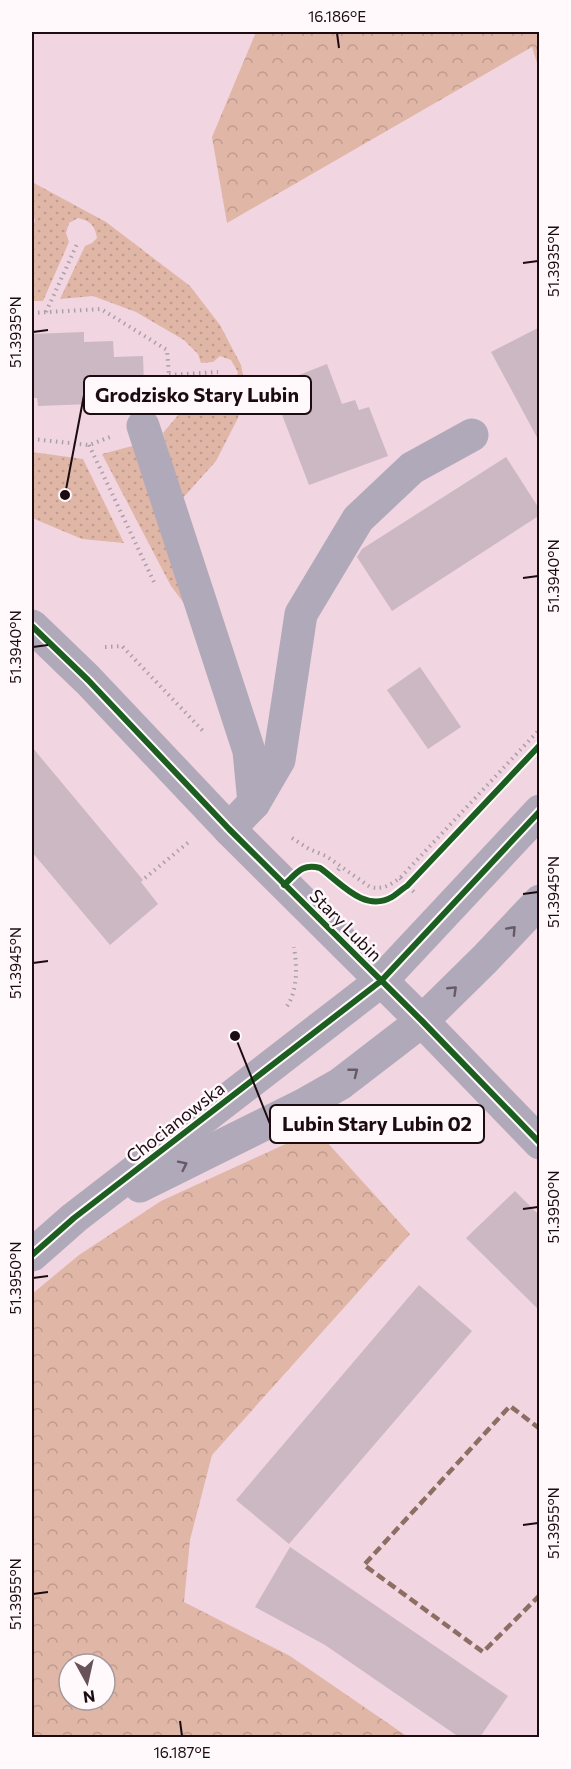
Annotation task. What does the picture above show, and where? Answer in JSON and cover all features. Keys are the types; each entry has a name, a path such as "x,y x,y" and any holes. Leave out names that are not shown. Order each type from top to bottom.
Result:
{"street":[{"path":"143,426 249,751 254,803"},
{"path":"229,829 254,803 279,760 301,614 358,519 412,468 472,435"},
{"name":"Stary Lubin","path":"32,626 88,680 229,829 422,1021 540,1143"},
{"name":"Chocianowska","path":"32,1254 74,1218 381,981 540,811"},
{"name":"Chocianowska","path":"74,1218 303,1105 340,1084 422,1021 540,902"}],"path":[{"path":"46,312 78,242"},
{"path":"32,313 101,309 167,350 171,400 143,426 89,444 32,439"},
{"path":"169,375 218,372"},
{"path":"284,885 303,867 312,866 320,868 340,883"},
{"path":"400,891 415,878"}],"green space":[{"path":"256,32 539,32 539,69 532,47 227,223 212,137"},
{"path":"32,182 106,222 190,286 220,325 241,365 246,391 238,418 216,461 182,499 163,433 190,401 200,385 212,384 219,392 226,392 234,388 238,372 231,360 220,356 213,362 201,363 198,354 184,340 136,312 93,296 60,299 85,246 97,238 93,227 82,219 78,218 69,223 66,233 69,242 43,301 32,301 32,223 35,222"},
{"path":"136,445 192,614 171,586 102,454"},
{"path":"32,452 83,459 124,543 82,539 32,518"},
{"path":"316,1130 410,1234 212,1455 190,1540 184,1602 290,1656 408,1737 32,1737 32,1294 79,1255 161,1201"}],"building":[{"path":"540,327 540,443 491,352"},
{"path":"84,332 84,342 113,341 114,357 143,356 144,386 115,388 116,403 38,406 37,398 32,398 32,334"},
{"path":"327,364 342,404 355,400 359,410 369,407 388,456 309,485 271,386"},
{"path":"506,457 540,510 540,515 392,611 357,557 362,549"},
{"path":"420,667 461,727 428,749 387,690"},
{"path":"32,747 143,880 141,882 158,904 110,945 32,852"},
{"path":"515,1191 540,1216 540,1311 466,1238"},
{"path":"419,1285 472,1331 289,1544 236,1500"},
{"path":"290,1547 508,1696 480,1737 459,1737 325,1645 255,1607"}],"marked path":[{"path":"540,1429 510,1406 364,1565 483,1652 540,1595"}],"cycle path":[{"path":"32,626 88,680 229,829 422,1021 540,1143"},
{"path":"284,885 300,870 314,867 320,868 344,888 362,899 382,901 392,897 407,886 540,745"},
{"path":"32,1255 74,1218 381,981 540,811"}],"place":[{"name":"Grodzisko Stary Lubin","path":"65,495"},
{"name":"Lubin Stary Lubin 02","path":"235,1036"}]}
